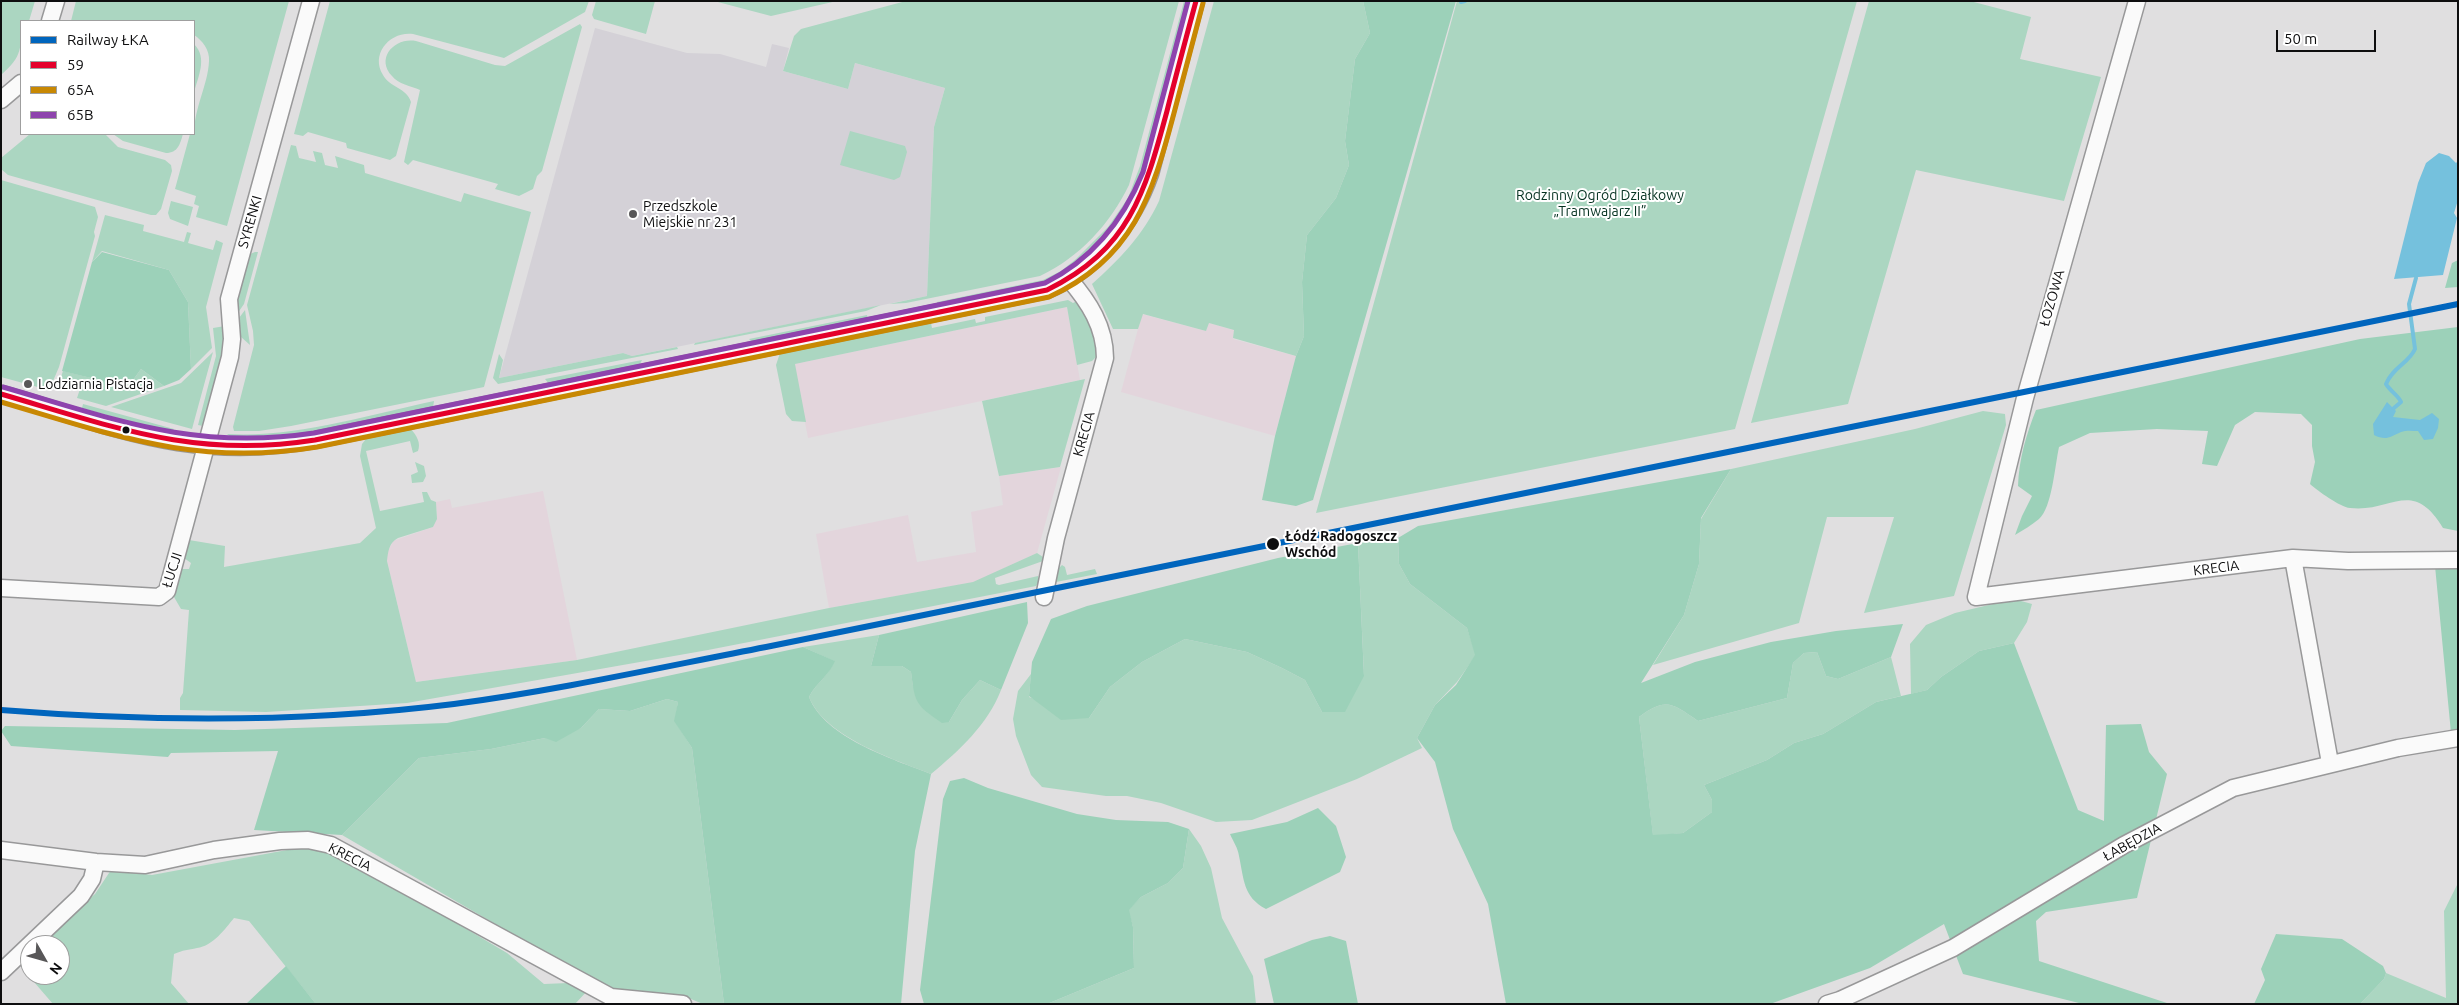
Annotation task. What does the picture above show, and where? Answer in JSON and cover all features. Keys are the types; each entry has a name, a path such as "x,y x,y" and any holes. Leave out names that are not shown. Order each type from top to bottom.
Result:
{"street":[{"path":"50,20 56,1"},
{"name":"SYRENKI","path":"208,445 231,350 229,299 311,1"},
{"path":"1,394 164,439 208,445 254,447 315,440 1034,294 1069,279 1111,241 1127,222 1140,200 1150,174 1196,1"},
{"name":"ŁOZOWA","path":"1976,597 2024,398 2137,1"},
{"path":"1,100 20,84"},
{"name":"KRECIA","path":"1044,597 1056,538 1104,358 1101,328 1080,292 1069,279"},
{"name":"ŁUCJI","path":"1,588 151,597 163,595 170,583 208,445"},
{"path":"2293,558 2330,763"},
{"name":"KRECIA","path":"1976,597 2293,558 2348,561 2458,560"},
{"name":"ŁABĘDZIA","path":"1827,1004 1840,1000 1953,948 2124,845 2233,788 2330,763 2398,748 2458,738"},
{"name":"KRECIA","path":"1,850 96,862 154,864 214,850 280,841 308,840 324,843 616,1000 683,1004"},
{"path":"1,972 81,896 92,879 96,862"}],"shaded area":[{"path":"595,28 687,53 720,54 766,67 772,44 789,48 783,71 848,89 855,63 945,88 934,127 927,296 632,356 623,353 499,378"},
{"path":"1067,307 1080,380 808,438 794,364"},
{"path":"1142,314 1206,331 1209,323 1234,330 1233,339 1296,356 1275,436 1121,392"},
{"path":"1061,467 1037,553 975,582 829,608 816,534 908,515 917,562 976,552 971,512 1003,505 999,476"},
{"path":"543,491 577,660 416,682 387,561 387,553 393,541 433,527 437,514 436,502 450,499 452,508"}],"green space":[{"path":"1,1 35,1 29,20 20,20 20,45 17,57 1,75"},
{"path":"76,1 289,1 227,226 196,217 199,206 194,204 196,196 175,189 190,135 195,135 196,115 208,70 207,49 195,36 195,20 71,20"},
{"path":"330,1 589,1 585,12 504,58 413,34 397,36 390,40 381,52 379,59 380,67 386,79 406,93 411,102 396,156 390,160 347,148 346,143 308,132 303,136 294,134"},
{"path":"596,1 655,1 646,34 594,19 592,15"},
{"path":"714,1 837,1 771,16"},
{"path":"906,1 1179,1 1129,185 1113,213 1092,238 1068,259 1040,276 906,303 889,304 927,296 934,127 945,88 855,63 848,89 783,71 794,36 801,29"},
{"path":"1184,1 1187,1 1140,178 1131,200 1110,230 1089,252 1061,274 1043,283 937,305 937,302 1043,280 1061,271 1076,259 1108,227 1128,198 1140,166"},
{"path":"1214,1 1363,1 1370,33 1355,59 1345,141 1349,165 1336,198 1307,235 1302,282 1304,336 1296,356 1233,338 1234,330 1209,323 1206,331 1143,314 1138,329 1113,329 1092,284 1130,246 1146,225 1159,201"},
{"path":"1363,1 1456,1 1313,500 1296,506 1262,500 1275,436 1296,356 1304,336 1302,282 1307,235 1336,198 1349,165 1345,141 1355,59 1370,33"},
{"name":"Rodzinny Ogród Działkowy „Tramwajarz II”","path":"1457,1 1857,1 1735,429 1316,513"},
{"path":"1869,1 1970,1 2031,17 2020,59 2101,77 2064,201 1916,170 1848,404 1751,423"},
{"path":"580,24 582,27 542,171 537,176 533,189 519,196 495,189 498,184 413,160 408,165 404,162 420,90 398,81 387,69 387,56 395,46 401,42 416,41 495,65 505,66"},
{"path":"195,45 201,61 195,89"},
{"path":"850,131 905,146 907,152 900,177 894,180 840,165"},
{"path":"29,135 106,135 118,147 165,160 171,165 172,171 161,209 156,215 151,215 8,175 1,169 1,158"},
{"path":"114,135 183,135 176,150 170,153 123,141"},
{"path":"291,145 296,146 299,158 316,162 313,151 322,153 325,165 338,168 335,156 364,165 365,173 461,202 464,193 531,212 484,387 291,426 259,431 234,431 233,427 254,345 247,305"},
{"path":"1,180 95,207 98,217 94,232 95,236 59,367 53,381 45,389 1,377"},
{"path":"171,201 193,207 188,226 170,219 168,213"},
{"path":"105,215 144,225 143,231 184,242 187,232 191,233 188,243 213,250 216,240 223,243 206,307 212,348 191,369 188,302 169,270 102,251 92,262"},
{"path":"102,252 169,270 188,302 191,369 179,380 164,386 141,369 128,387 62,371 92,262"},
{"path":"258,252 244,304 235,317 234,309 248,255"},
{"path":"2458,260 2458,287 2445,288 2452,263"},
{"path":"1068,300 1073,303 1077,301 1093,327 1098,355 1092,361 1077,365 1067,307 795,364 806,422 792,421 786,414 776,365 780,353 931,323 932,328 975,319 976,323 985,321 985,317"},
{"path":"881,305 866,311 694,345 695,343"},
{"path":"245,310 250,345 241,337 236,322"},
{"path":"867,315 868,319 752,342 749,339"},
{"path":"225,326 227,339 207,419 203,426 198,425 216,356 213,328"},
{"path":"2458,327 2458,531 2443,528 2432,513 2421,504 2411,501 2401,501 2365,508 2350,508 2335,502 2310,484 2315,462 2312,446 2312,425 2301,414 2255,412 2235,425 2217,466 2202,464 2208,431 2157,429 2090,433 2059,447 2047,506 2039,519 2015,535 2032,496 2018,486 2024,447 2036,410 2360,339"},
{"path":"677,347 678,349 498,384 493,378 499,354 503,360 499,378 623,353 632,356"},
{"path":"213,352 192,429 111,407 181,383"},
{"path":"642,360 639,366 549,384 545,379"},
{"path":"141,369 164,386 106,406 77,398 80,389 68,386 66,391 59,383 63,371 128,387"},
{"path":"1085,379 1060,467 999,476 982,401"},
{"path":"434,401 433,408 293,435 233,439 227,434 253,434 305,429"},
{"path":"83,404 174,429 170,433 82,408"},
{"path":"1983,411 2005,414 2006,425 1954,596 1864,613 1894,517 1827,517 1799,623 1653,665 1684,615 1699,564 1701,519 1731,469 1915,429"},
{"path":"411,429 418,440 418,451 413,453 410,441 366,451 380,511 424,502 422,492 427,492 431,500 436,502 437,519 433,527 398,538 391,545 387,557 416,682 577,660 829,608 973,582 1037,553 1043,557 1043,561 995,578 996,584 999,585 1038,576 1039,581 1036,586 708,650 407,703 266,712 180,710 189,610 181,609 174,597 181,569 189,569 191,563 184,558 189,540 225,546 224,567 360,543 376,528 360,456 362,444 366,439"},
{"path":"415,462 424,466 426,476 423,482 412,483 411,475 418,472"},
{"path":"1731,469 1701,518 1699,564 1684,615 1641,683 1695,662 1771,642 1836,631 1903,624 1891,657 1838,679 1826,676 1817,652 1804,653 1793,663 1787,698 1698,721 1682,710 1669,705 1656,707 1639,717 1653,835 1683,833 1712,812 1712,800 1704,785 1767,760 1794,743 1823,734 1876,702 1927,690 1941,677 1979,651 2014,643 2078,810 2104,821 2106,725 2141,724 2149,752 2167,774 2137,898 2046,912 2036,921 2039,961 2170,1004 2083,1004 1963,974 1944,924 1870,968 1770,1004 1506,1004 1488,904 1453,829 1435,762 1417,738 1435,705 1456,685 1475,655 1467,628 1410,584 1399,564 1398,538 1418,526"},
{"path":"1398,538 1399,564 1410,584 1467,628 1476,655 1457,682 1435,705 1417,738 1422,748 1357,779 1252,820 1216,822 1161,803 1127,796 1106,796 1042,787 1031,775 1016,736 1013,719 1018,691 1031,674 1029,697 1089,718 1110,687 1142,662 1185,639 1247,652 1305,680 1322,712 1364,675 1358,543"},
{"path":"1358,543 1364,676 1345,712 1322,712 1305,680 1247,652 1185,639 1142,662 1110,687 1089,718 1061,720 1029,696 1032,662 1051,619 1087,606 1278,558"},
{"path":"1062,565 1065,567 1067,575 1095,569 1097,574 1056,582 1058,569"},
{"path":"2458,565 2458,732 2451,733 2435,566"},
{"path":"2014,599 2032,604 2027,622 2014,643 1979,651 1941,677 1927,690 1911,694 1910,644 1926,625 1955,613"},
{"path":"1027,602 1028,623 1001,690 980,680 962,700 949,722 942,723 918,703 911,672 902,666 871,666 879,635"},
{"path":"879,635 871,666 902,666 911,672 913,686 949,722 962,700 980,680 1001,690 989,714 972,736 931,774 880,754 845,735 829,724 817,711 809,697 829,671 834,661 803,647"},
{"path":"803,647 835,661 809,697 817,711 829,724 880,754 931,774 915,851 901,1004 724,1004 692,748 674,721 678,702 667,699 630,711 599,709 581,728 556,742 545,738 491,749 419,758 342,835 254,830 278,751 171,753 168,757 11,746 1,731 5,726 235,730 447,723"},
{"path":"1817,652 1826,676 1838,679 1891,657 1901,696 1876,702 1823,734 1794,743 1767,760 1704,785 1712,800 1712,812 1683,833 1653,836 1639,717 1656,707 1669,705 1682,710 1698,721 1787,698 1793,663 1804,653"},
{"path":"667,699 678,702 675,721 692,748 724,1004 703,1004 686,997 614,993 342,835 419,758 491,749 545,738 581,728 599,709 630,711"},
{"path":"964,778 988,788 1077,814 1116,820 1168,822 1189,829 1183,868 1168,883 1141,897 1129,910 1133,927 1134,968 1047,1004 924,1004 920,990 943,799 950,781"},
{"path":"1318,808 1336,826 1346,857 1340,872 1266,909 1253,899 1246,887 1238,850 1230,834 1287,822"},
{"path":"1189,829 1201,846 1211,868 1222,918 1253,976 1256,1004 1047,1004 1134,968 1133,927 1128,910 1141,897 1168,883 1183,868"},
{"path":"303,847 327,853 421,902 507,953 544,984 568,983 588,990 575,1004 316,1004 249,921 234,918 218,936 203,947 174,954 171,983 189,1004 53,1004 37,985 70,985 70,935 48,935 95,894 111,870 152,875"},
{"path":"2458,883 2458,1004 2360,1004 2384,979 2386,973 2446,998 2444,911"},
{"path":"2276,934 2342,939 2383,966 2386,973 2384,979 2360,1004 2254,1004 2265,980 2261,969"},
{"path":"1330,936 1346,941 1358,1004 1274,1004 1264,959 1312,940"},
{"path":"286,966 316,1004 246,1004"}],"water":[{"path":"2439,153 2449,156 2456,163 2458,161 2458,200 2454,213 2457,218 2443,275 2394,279 2418,183 2426,163"},
{"path":"2387,402 2396,411 2393,417 2420,420 2432,413 2439,419 2438,428 2433,439 2424,440 2418,431 2403,431 2385,438 2374,435 2373,424"}],"waterway":[{"path":"1461,2 1465,1"},
{"path":"2394,408 2401,402 2386,384 2393,373 2409,358 2415,349 2409,304 2416,278"}],"rail line":[{"name":"ŁKA","path":"1,710 114,717 228,719 341,715 454,704 532,692 766,647 2458,304"}],"transit line":[{"name":"65B","path":"3,387 156,429 193,435 231,438 271,438 314,433 1045,283 1078,262 1092,250 1116,222 1135,190 1143,172 1188,1"},
{"name":"59","path":"1,394 81,418 155,437 231,445 272,445 315,440 1047,290 1075,274 1097,257 1130,216 1141,193 1159,141 1196,1"},
{"name":"65A","path":"1,402 81,426 156,444 232,453 273,452 317,447 1049,297 1078,282 1101,264 1120,244 1135,222 1147,198 1166,143 1203,3"}],"place":[{"name":"Przedszkole Miejskie nr 231","path":"633,214"},
{"name":"Lodziarnia Pistacja","path":"28,384"},
{"name":"Łódź Radogoszcz Wschód","path":"1273,544"}]}
